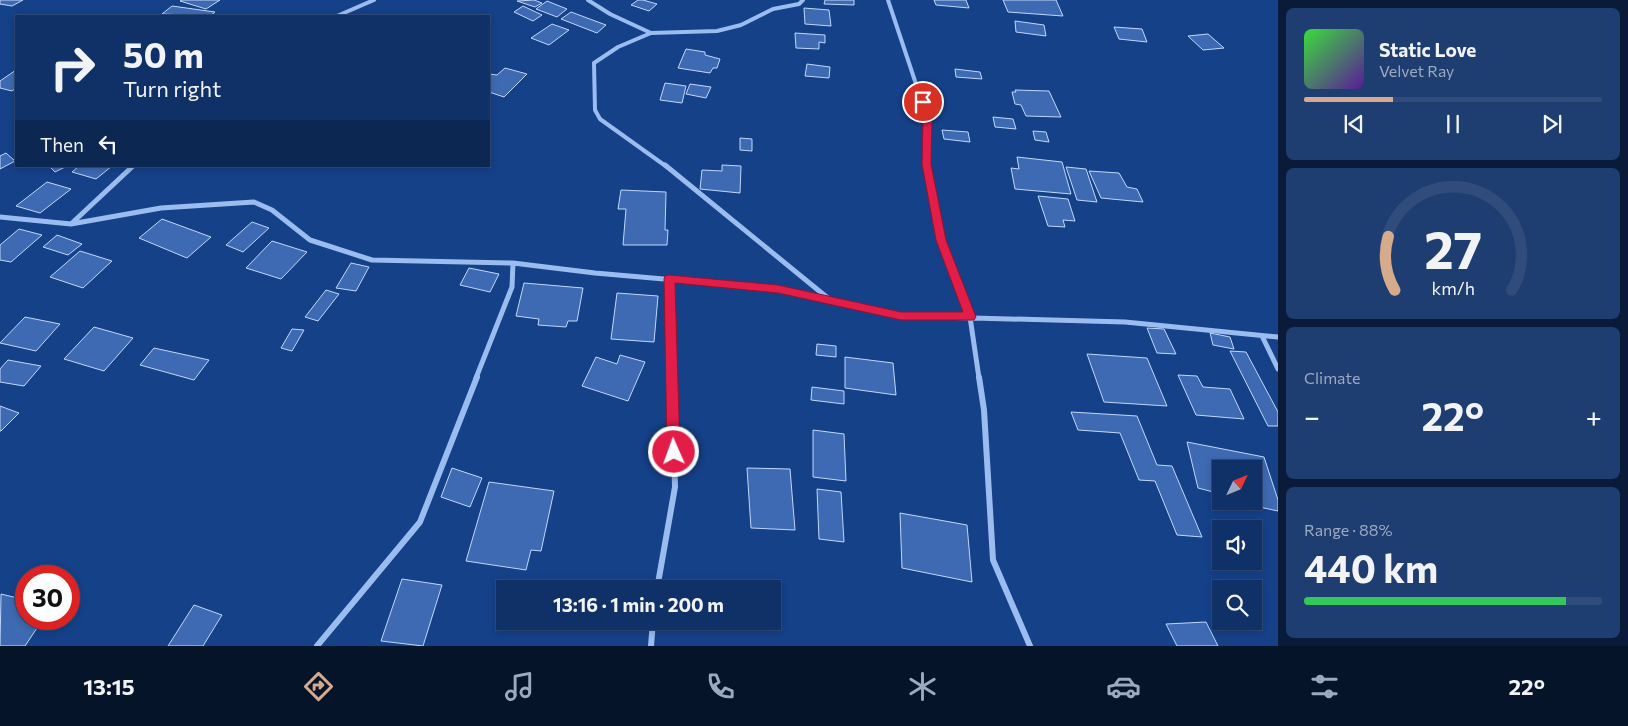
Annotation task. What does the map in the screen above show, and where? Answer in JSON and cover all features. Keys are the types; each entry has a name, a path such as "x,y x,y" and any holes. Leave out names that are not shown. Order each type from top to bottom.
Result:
{"street":[{"path":"339,15 374,0"},
{"path":"588,0 610,14 651,33"},
{"path":"803,0 799,4 762,13 741,25 717,31 651,33 618,47 594,63 595,110 600,118 656,158 831,300"},
{"path":"888,0 927,117 926,164 941,240 970,317 984,410 993,560 1030,646"},
{"path":"72,224 132,167"},
{"path":"0,217 72,224 161,208 254,202 272,210 310,240 372,260 475,263 513,262 596,273 778,289 901,316 1125,322 1278,337"},
{"path":"317,646 420,522 512,288 513,262"},
{"path":"659,580 675,487 669,279"},
{"path":"1262,336 1278,369"},
{"path":"651,646 652,630"}],"building":[{"path":"0,0 23,0 12,6 0,4"},
{"path":"220,0 206,9 180,1"},
{"path":"534,0 542,3 535,7 517,1"},
{"path":"638,0 657,4 649,11 631,5"},
{"path":"825,0 854,0 854,5 824,4"},
{"path":"934,0 966,0 969,8 936,5"},
{"path":"1003,0 1056,0 1063,16 1008,12"},
{"path":"547,1 567,9 557,17 536,9"},
{"path":"172,6 215,12 211,15 162,14"},
{"path":"523,6 542,15 533,21 514,12"},
{"path":"804,8 829,10 831,26 805,24"},
{"path":"571,12 606,25 597,33 561,19"},
{"path":"1015,21 1044,25 1046,36 1016,32"},
{"path":"552,24 569,30 549,45 531,38"},
{"path":"1114,27 1142,29 1147,42 1119,39"},
{"path":"795,33 825,35 825,43 819,42 819,49 796,48"},
{"path":"1208,34 1224,48 1203,50 1188,36"},
{"path":"686,49 705,52 705,55 720,59 717,68 713,68 710,73 678,68"},
{"path":"807,64 830,67 829,78 805,76"},
{"path":"505,68 527,74 504,97 490,92 490,74 497,75"},
{"path":"955,69 980,72 982,79 956,77"},
{"path":"15,71 15,89 12,91 0,88 0,81"},
{"path":"665,83 686,86 682,103 660,100"},
{"path":"690,84 711,87 706,98 686,94"},
{"path":"1015,90 1049,91 1061,117 1026,116 1021,105 1015,104 1012,92 1016,92"},
{"path":"993,117 1013,119 1016,129 995,127"},
{"path":"942,130 968,132 970,142 944,139"},
{"path":"1033,131 1046,132 1049,142 1035,140"},
{"path":"740,138 752,139 752,151 740,150"},
{"path":"6,153 15,161 0,169 0,156"},
{"path":"1017,157 1062,162 1071,194 1015,189 1011,168 1019,169"},
{"path":"722,165 741,166 740,193 700,189 702,170 722,171"},
{"path":"50,167 65,167 55,172"},
{"path":"78,167 111,167 96,179 72,172"},
{"path":"1066,167 1086,169 1097,202 1077,200"},
{"path":"1089,171 1119,173 1127,187 1137,189 1143,202 1101,198"},
{"path":"47,182 71,189 40,213 16,206"},
{"path":"621,190 666,192 665,230 668,230 667,245 623,245 626,209 618,209"},
{"path":"1038,196 1068,199 1075,221 1063,220 1065,227 1048,226"},
{"path":"162,219 211,237 187,258 139,238"},
{"path":"252,222 269,228 243,252 226,245"},
{"path":"19,229 42,235 11,262 0,260 0,245"},
{"path":"57,235 82,244 68,255 43,247"},
{"path":"272,241 307,252 281,279 246,268"},
{"path":"80,251 112,261 83,288 50,277"},
{"path":"351,263 369,267 356,291 336,288"},
{"path":"469,268 499,274 490,292 460,285"},
{"path":"524,283 583,288 577,321 568,321 566,327 538,325 539,319 516,316"},
{"path":"326,290 339,294 318,321 305,317"},
{"path":"617,293 658,296 654,342 611,339"},
{"path":"25,317 60,324 36,351 0,343"},
{"path":"94,327 133,338 104,371 64,359"},
{"path":"1147,328 1164,329 1176,354 1157,353"},
{"path":"292,329 304,330 292,351 281,348"},
{"path":"1210,333 1230,337 1234,349 1213,345"},
{"path":"817,344 836,346 836,357 816,355"},
{"path":"154,348 209,360 194,380 140,365"},
{"path":"1230,351 1246,352 1278,412 1278,426 1268,426"},
{"path":"1087,354 1147,358 1167,406 1104,402"},
{"path":"620,355 645,362 628,401 582,386 596,357 617,364"},
{"path":"845,357 893,363 896,395 845,388"},
{"path":"8,360 41,366 24,386 0,382 0,369"},
{"path":"1178,375 1197,376 1203,387 1230,389 1244,419 1196,415"},
{"path":"812,387 844,391 844,404 811,400"},
{"path":"0,406 19,413 1,431 0,431"},
{"path":"1071,412 1137,416 1157,465 1172,466 1202,537 1177,535 1155,481 1139,480 1120,433 1078,430"},
{"path":"813,430 844,434 846,481 813,477"},
{"path":"1187,442 1264,457 1278,500 1278,511 1262,508 1262,460 1212,460 1212,492 1198,488"},
{"path":"452,468 482,478 470,507 441,497"},
{"path":"747,468 790,469 795,530 751,528"},
{"path":"489,482 554,491 541,551 531,550 526,570 466,561"},
{"path":"817,489 841,492 844,542 819,539"},
{"path":"900,513 967,525 972,582 902,568"},
{"path":"402,579 442,585 423,646 381,641"},
{"path":"1,594 15,597 15,630 36,630 25,646 0,646"},
{"path":"194,605 222,615 203,646 168,646"},
{"path":"1206,622 1218,646 1177,646 1166,624"}],"route":[{"path":"674,452 669,279 778,289 901,316 970,317 941,240 926,164 927,117 923,102"}]}
